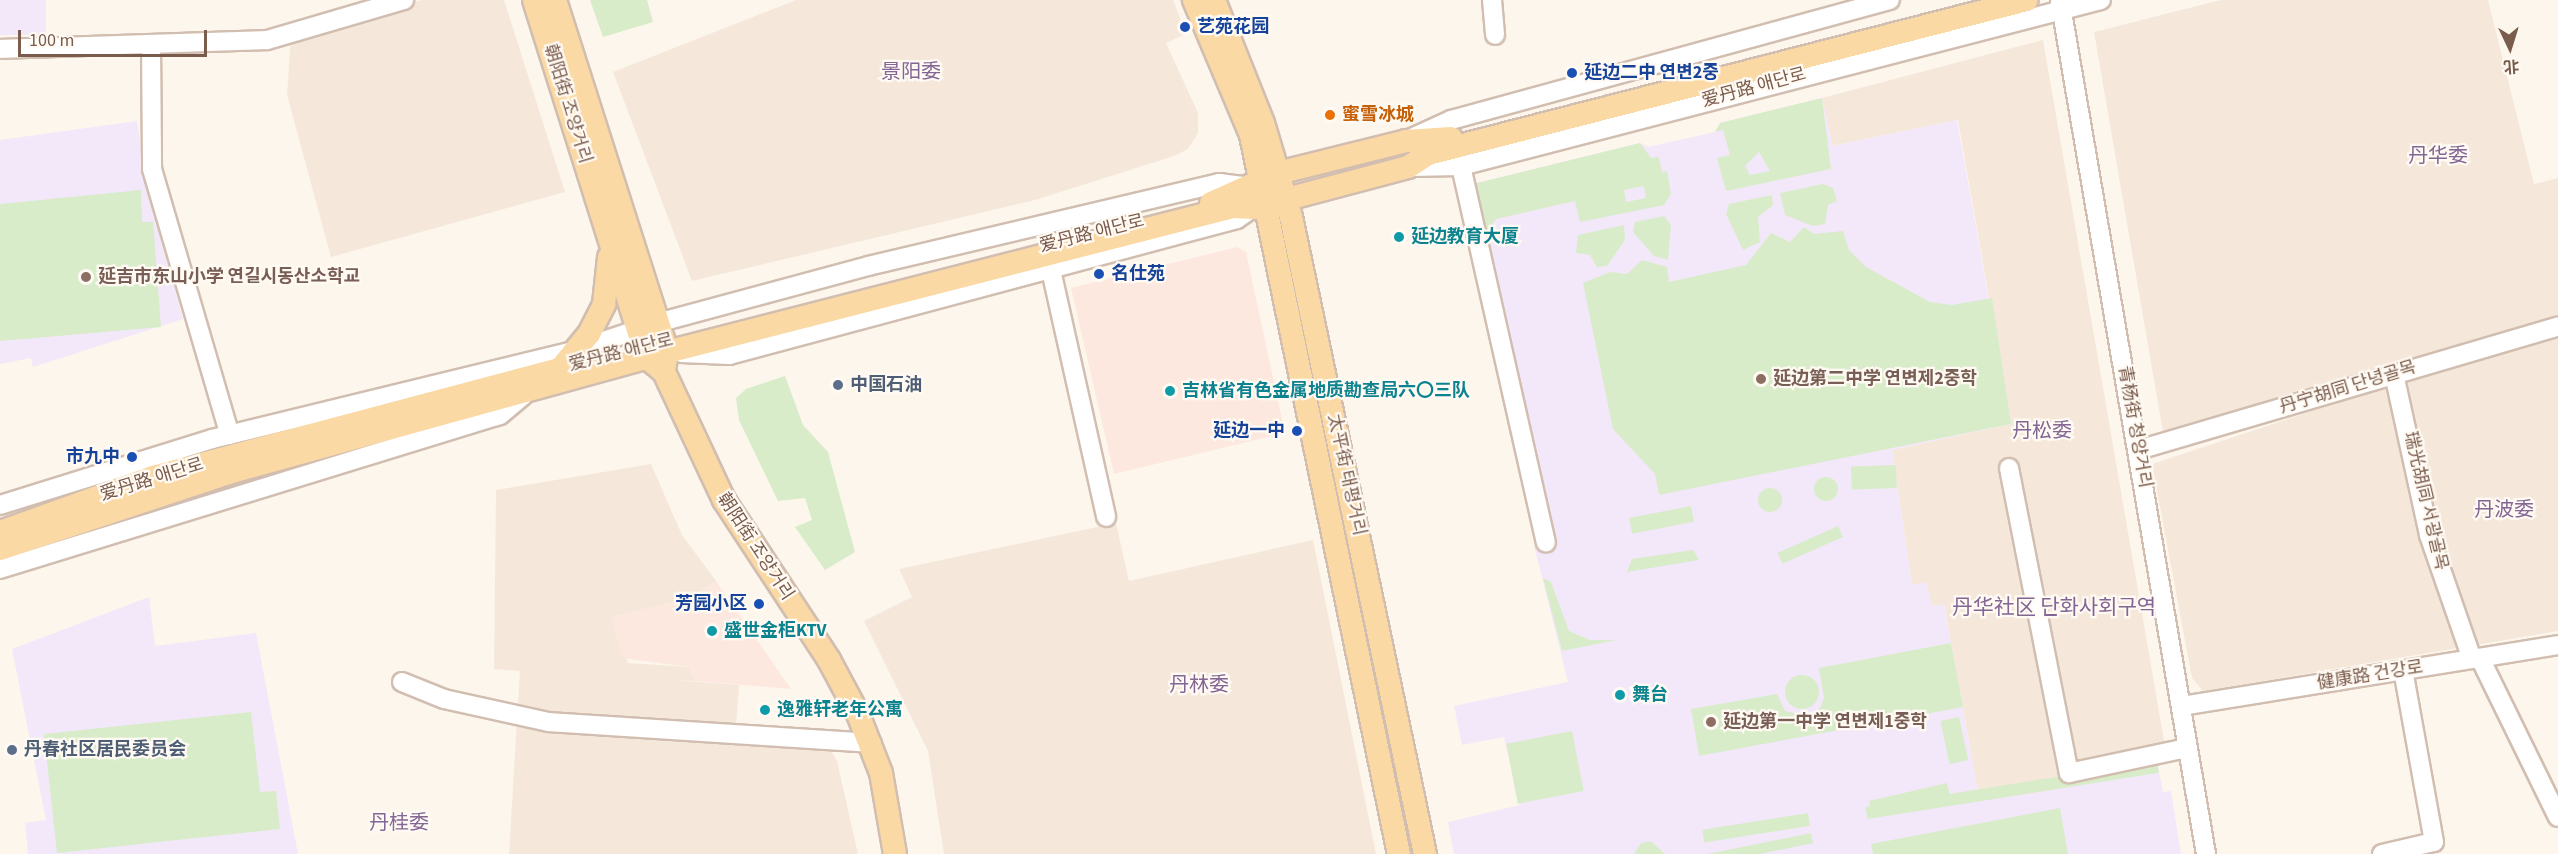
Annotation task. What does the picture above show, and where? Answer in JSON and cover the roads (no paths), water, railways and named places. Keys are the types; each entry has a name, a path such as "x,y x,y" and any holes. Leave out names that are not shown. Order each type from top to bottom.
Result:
{"main road":[{"name":"朝阳街 조양거리","path":"534,0 609,241 724,500 829,660 871,743 895,854"},
{"name":"朝阳街 조양거리","path":"555,0 654,346"},
{"name":"太平街 태평거리","path":"1194,0 1251,135 1260,180"},
{"name":"太平街 태평거리","path":"1214,0 1267,203 1425,854"},
{"name":"爱丹路 애단로","path":"0,549 228,473 524,395 654,346 1232,198 1260,180 1328,161 1406,141 1454,138 1971,0"},
{"name":"爱丹路 애단로","path":"0,532 153,477 567,360 654,346 1233,207 1267,203 1408,167 1428,154 2027,0"},
{"path":"1328,161 1334,185"},
{"name":"太平街 태평거리","path":"1267,203 1400,854"},
{"path":"567,360 604,304 609,241"}],"street":[{"path":"0,49 291,37 404,0"},
{"path":"1492,0 1495,36"},
{"name":"爱丹路 애단로","path":"1406,141 1451,120 1890,0"},
{"name":"爱丹路 애단로","path":"1408,167 1461,166 2061,5 2100,0"},
{"name":"青杨街 청양거리","path":"2061,5 2206,854"},
{"path":"151,44 152,169 230,435"},
{"path":"1461,166 1546,543"},
{"name":"爱丹路 애단로","path":"654,346 729,355 1238,219 1267,203"},
{"path":"1051,270 1106,517"},
{"name":"丹宁胡同 단녕골목","path":"2138,450 2558,326"},
{"name":"爱丹路 애단로","path":"0,505 230,435 567,360"},
{"name":"瑞光胡同 서광골목","path":"2394,374 2429,535 2476,659 2558,817"},
{"name":"爱丹路 애단로","path":"0,569 500,415 524,395"},
{"path":"2009,468 2069,773 2187,748"},
{"name":"健康路 건강로","path":"2182,706 2558,645"},
{"path":"2382,854 2434,842 2403,670"},
{"path":"402,682 444,699 549,722 871,743"}],"place":[{"name":"艺苑花园","path":"1185,27"},
{"name":"延边二中 연변2중","path":"1572,73"},
{"name":"蜜雪冰城","path":"1330,115"},
{"name":"延边教育大厦","path":"1399,237"},
{"name":"名仕苑","path":"1099,274"},
{"name":"延吉市东山小学 연길시동산소학교","path":"86,277"},
{"name":"延边第二中学 연변제2중학","path":"1761,379"},
{"name":"中国石油","path":"838,385"},
{"name":"吉林省有色金属地质勘查局六〇三队","path":"1170,391"},
{"name":"延边一中","path":"1297,431"},
{"name":"市九中","path":"132,457"},
{"name":"芳园小区","path":"759,604"},
{"name":"盛世金柜KTV","path":"712,631"},
{"name":"舞台","path":"1620,695"},
{"name":"逸雅轩老年公寓","path":"765,710"},
{"name":"延边第一中学 연변제1중학","path":"1711,722"},
{"name":"丹春社区居民委员会","path":"12,750"}],"district":[{"name":"景阳委","path":"911,72"},
{"name":"丹华委","path":"2438,156"},
{"name":"丹松委","path":"2042,431"},
{"name":"丹波委","path":"2504,510"},
{"name":"丹华社区 단화사회구역","path":"2054,607"},
{"name":"丹林委","path":"1199,685"},
{"name":"丹桂委","path":"399,823"}]}
